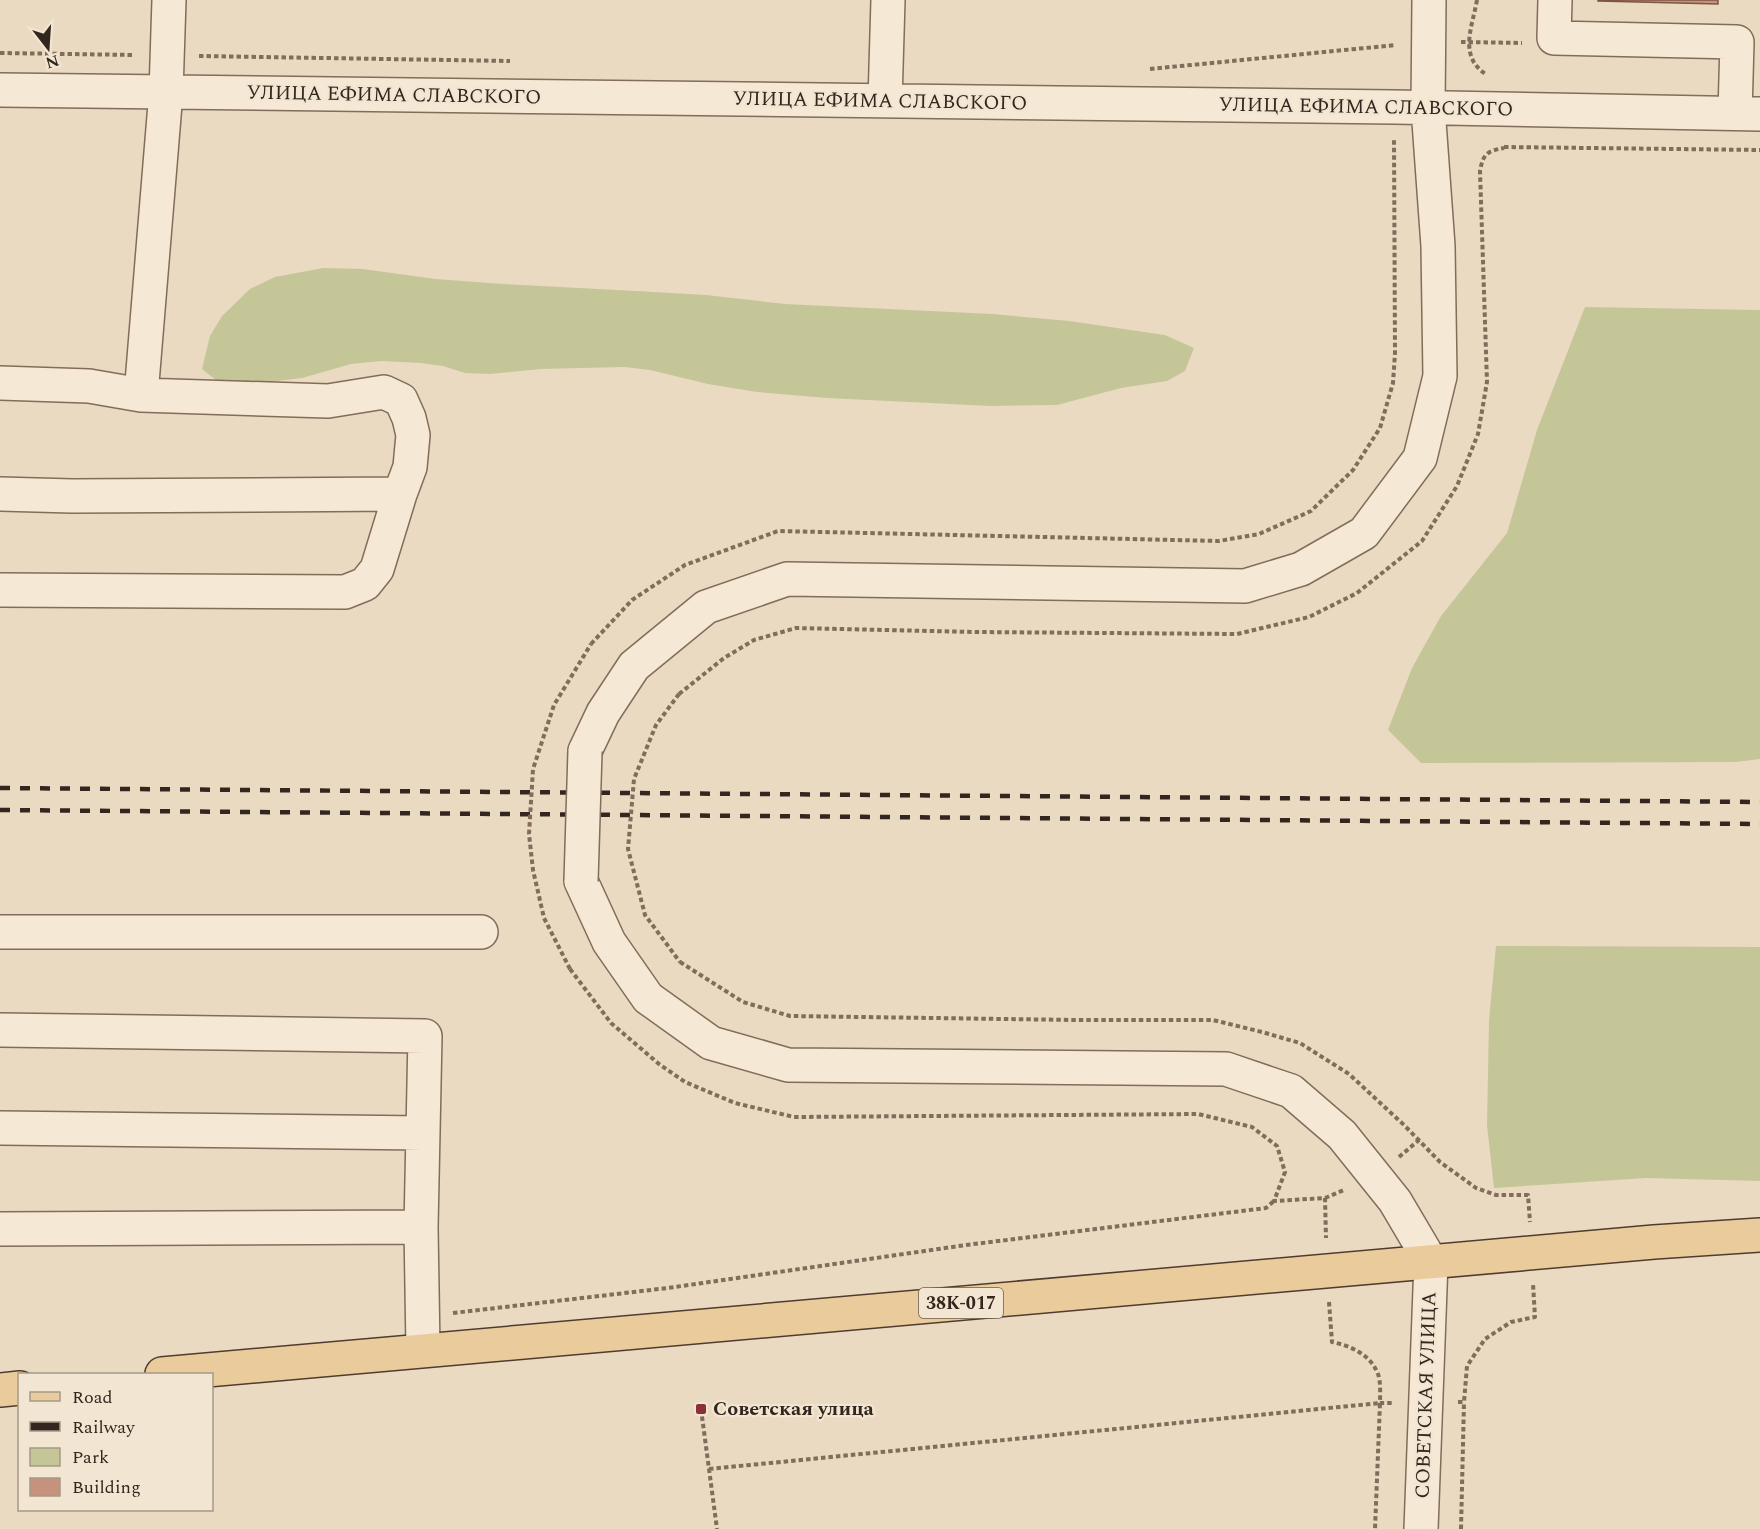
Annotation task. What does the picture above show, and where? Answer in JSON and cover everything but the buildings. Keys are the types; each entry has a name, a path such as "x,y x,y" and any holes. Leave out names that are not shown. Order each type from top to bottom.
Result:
{"main road":[{"name":"38К-017","path":"173,1373 1654,1242 1760,1235"},
{"path":"0,1390 18,1388"}],"street":[{"path":"141,395 166,92 169,0"},
{"path":"885,101 888,0"},
{"path":"1429,0 1428,108 1438,246 1440,376 1420,458 1364,533 1301,568 1245,586 787,579 706,607 633,666 603,713 585,751 581,880 609,942 648,998 711,1043 788,1065 1226,1069 1291,1091 1342,1134 1395,1201 1431,1262"},
{"path":"1555,0 1554,38 1737,42 1748,113"},
{"name":"УЛИЦА ЕФИМА СЛАВСКОГО","path":"0,90 1748,113"},
{"path":"0,383 89,386 141,395 328,400 384,392 401,400 413,435 410,467 377,569 365,584 345,592 0,590"},
{"path":"0,494 72,496 400,494"},
{"path":"0,932 481,932"},
{"path":"0,1030 425,1036 421,1227 423,1350"},
{"path":"0,1128 423,1133"},
{"path":"0,1229 421,1227"},
{"name":"СОВЕТСКАЯ УЛИЦА","path":"1421,1529 1431,1262"}],"path":[{"path":"1469,42 1477,0"},
{"path":"423,1316 668,1288 966,1245 1266,1208 1274,1201 1285,1172 1277,1146 1252,1126 1198,1114 794,1117 735,1103 685,1082 659,1064 611,1023 570,969 544,918 529,834 533,769 554,705 591,644 632,600 685,565 778,531 1219,541 1259,534 1311,511 1353,470 1380,428 1393,383 1395,353 1394,107"},
{"path":"1461,1529 1467,1366 1485,1339 1511,1322 1535,1317 1528,1195 1496,1195 1476,1188 1440,1162 1349,1074 1300,1043 1262,1032 1213,1020 790,1017 743,1002 680,962 645,915 628,849 634,779 656,725 678,694 724,658 754,640 796,628 1237,634 1308,617 1357,593 1422,541 1457,486 1478,434 1487,382 1480,171 1482,159 1486,154 1491,150 1504,148"},
{"path":"1274,1201 1325,1198 1332,1342 1350,1345 1368,1358 1379,1375 1375,1529"},
{"path":"709,1469 1380,1404 1464,1402"},
{"path":"701,1408 717,1529"}],"green space":[{"path":"323,268 363,269 435,279 503,284 706,295 785,304 992,314 1069,321 1165,335 1194,348 1185,371 1167,381 1121,388 1057,405 991,406 827,398 757,392 708,384 650,370 624,367 541,369 490,374 465,373 443,366 421,363 381,361 351,364 302,378 268,382 216,380 202,369 210,336 222,316 250,289 275,277"},
{"path":"1585,307 1760,310 1760,759 1736,762 1421,763 1388,730 1412,668 1441,616 1507,533 1537,430"},
{"path":"1496,946 1760,947 1760,1181 1646,1178 1494,1188 1487,1125 1489,1020"}],"railway":[{"path":"0,788 1760,802"},
{"path":"0,810 1760,824"}],"place":[{"name":"Советская улица","path":"701,1409"}]}
